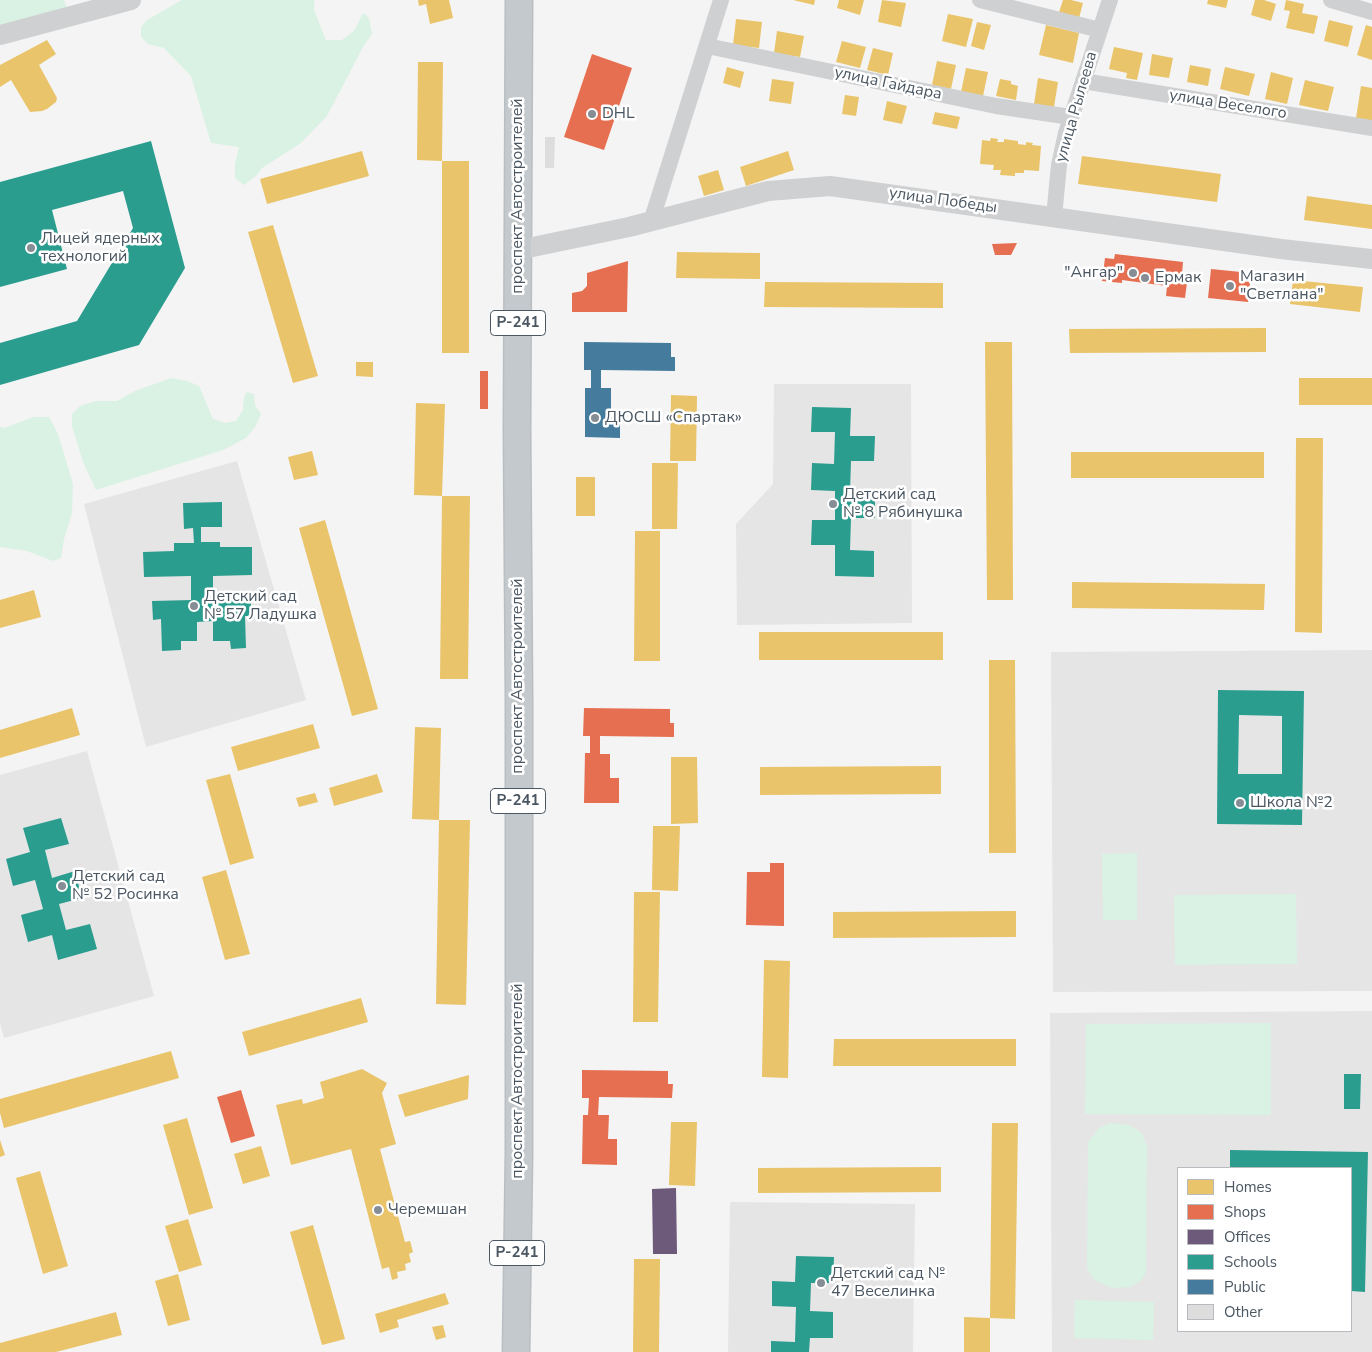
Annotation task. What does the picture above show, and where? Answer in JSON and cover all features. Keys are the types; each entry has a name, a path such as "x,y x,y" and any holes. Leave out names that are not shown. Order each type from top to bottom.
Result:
{"highway":[{"name":"проспект Автостроителей","path":"516,1352 519,1116 519,0"}],"street":[{"path":"0,35 131,0"},
{"path":"651,222 721,0"},
{"path":"980,0 1100,30"},
{"name":"улица Рылеева","path":"1054,217 1059,165 1070,117 1110,0"},
{"path":"1331,0 1372,12"},
{"name":"улица Гайдара","path":"707,46 996,106 1070,117"},
{"name":"улица Веселого","path":"1083,81 1372,128"},
{"name":"улица Победы","path":"518,250 651,222 768,192 830,186 1273,248 1372,260"}],"shaded area":[{"name":"Детский сад № 8 Рябинушка","path":"774,384 911,384 912,623 737,625 736,524 773,484"},
{"name":"Детский сад № 57 Ладушка","path":"237,461 306,700 146,747 84,504"},
{"path":"1372,650 1372,991 1053,992 1051,652"},
{"name":"Детский сад № 52 Росинка","path":"87,751 154,996 4,1038 0,1024 0,775"},
{"path":"1372,1011 1372,1352 1052,1352 1050,1013"},
{"name":"Детский сад № 47 Веселинка","path":"730,1202 915,1204 913,1352 728,1352"}],"green space":[{"path":"0,0 64,0 67,9 5,27 0,24"},
{"path":"182,0 314,0 314,10 326,40 342,40 354,31 363,13 369,18 372,34 363,47 327,116 301,143 262,168 257,175 244,185 235,178 235,164 239,147 211,143 191,76 164,48 148,44 141,37 141,27 147,20"},
{"path":"171,378 187,381 199,386 213,419 225,423 236,421 243,410 244,397 247,392 254,394 255,405 261,414 255,427 246,438 223,450 96,490 83,462 72,426 72,414 80,406 96,401 117,401 135,391"},
{"path":"34,417 49,417 58,434 73,484 72,513 64,539 61,558 53,561 27,551 0,547 0,427 4,428"},
{"path":"1137,853 1137,920 1103,920 1102,854"},
{"path":"1296,894 1297,964 1175,965 1174,895"},
{"path":"1271,1023 1271,1115 1085,1114 1086,1024"},
{"path":"1111,1123 1129,1125 1142,1133 1147,1146 1146,1272 1141,1281 1130,1287 1112,1288 1094,1280 1087,1269 1088,1142 1099,1128"},
{"path":"1075,1300 1154,1302 1153,1340 1074,1338"}],"building: Homes":[{"path":"418,0 449,0 453,18 430,24 426,4 419,6"},
{"path":"793,0 815,0 814,5"},
{"path":"839,0 864,0 860,15 837,8"},
{"path":"882,0 906,3 901,27 878,22"},
{"path":"1063,0 1083,3 1079,18 1059,12"},
{"path":"1208,0 1228,0 1226,8 1207,4"},
{"path":"1255,0 1264,0 1276,4 1271,21 1251,15"},
{"path":"1286,0 1304,4 1302,13 1318,16 1314,34 1286,28 1290,11 1284,10"},
{"path":"948,14 973,19 966,47 942,41"},
{"path":"736,19 762,22 759,48 733,45"},
{"path":"1329,20 1353,26 1348,47 1324,41"},
{"path":"977,22 991,25 984,50 971,46"},
{"path":"1046,25 1079,33 1073,63 1039,55"},
{"path":"1366,25 1372,27 1372,60 1357,55"},
{"path":"777,31 804,36 800,57 774,53"},
{"path":"47,40 56,54 39,65 57,98 56,102 47,109 30,112 11,80 0,87 0,65"},
{"path":"842,41 866,47 860,68 836,62"},
{"path":"1114,47 1143,53 1137,80 1126,78 1127,73 1109,69"},
{"path":"873,48 893,53 888,75 867,70"},
{"path":"1152,54 1173,58 1169,78 1149,75"},
{"path":"937,61 956,65 951,89 932,85"},
{"path":"418,62 443,62 442,161 417,160"},
{"path":"1190,65 1211,69 1208,86 1187,82"},
{"path":"727,67 744,72 740,88 723,83"},
{"path":"1225,67 1255,74 1249,96 1220,89"},
{"path":"966,68 988,72 983,96 961,92"},
{"path":"1271,72 1293,78 1287,104 1265,99"},
{"path":"1038,78 1058,82 1054,107 1034,104"},
{"path":"772,79 794,82 791,104 769,101"},
{"path":"1000,79 1011,81 1011,84 1018,86 1016,100 996,96"},
{"path":"1305,80 1334,87 1328,111 1299,105"},
{"path":"1361,86 1372,88 1372,121 1356,118"},
{"path":"845,95 859,97 856,116 842,114"},
{"path":"887,101 907,106 902,124 883,120"},
{"path":"935,112 960,117 957,129 932,124"},
{"path":"991,138 998,139 997,142 1004,142 1004,139 1018,141 1018,144 1026,145 1026,142 1041,146 1039,171 1024,170 1024,173 1015,173 1015,176 1000,175 1001,170 993,170 994,165 980,164 982,140 990,141"},
{"path":"362,151 369,176 267,204 260,179"},
{"path":"788,151 794,170 746,186 740,167"},
{"path":"1082,156 1221,174 1217,202 1078,184"},
{"path":"442,161 469,161 469,353 442,353"},
{"path":"718,170 724,190 704,196 698,176"},
{"path":"1307,196 1372,205 1372,229 1304,220"},
{"path":"273,225 318,376 293,383 248,232"},
{"path":"677,252 760,253 760,279 676,278"},
{"path":"1293,280 1363,287 1360,312 1290,304"},
{"path":"765,282 943,283 943,308 764,307"},
{"path":"1266,328 1266,352 1070,353 1069,329"},
{"path":"985,342 1012,342 1013,600 987,600"},
{"path":"356,362 373,362 373,377 356,376"},
{"path":"1299,378 1372,378 1372,405 1299,405"},
{"path":"671,395 697,396 696,461 670,461"},
{"path":"416,403 445,404 442,496 414,495"},
{"path":"1296,438 1323,438 1322,633 1295,632"},
{"path":"312,451 318,475 294,480 288,457"},
{"path":"1071,452 1264,452 1264,478 1071,478"},
{"path":"652,463 678,463 677,529 652,529"},
{"path":"576,477 595,477 595,516 576,516"},
{"path":"442,496 470,496 468,679 440,679"},
{"path":"325,520 378,709 352,716 299,528"},
{"path":"635,531 660,531 660,661 634,661"},
{"path":"1072,582 1265,584 1264,610 1072,608"},
{"path":"34,590 41,617 0,628 0,600"},
{"path":"759,632 943,632 943,660 759,660"},
{"path":"989,660 1015,660 1016,853 989,853"},
{"path":"72,708 80,735 0,758 0,730"},
{"path":"313,724 320,748 238,771 231,747"},
{"path":"415,727 441,728 439,820 412,819"},
{"path":"671,757 697,757 698,823 671,824"},
{"path":"941,766 941,794 760,795 760,767"},
{"path":"230,774 254,858 230,865 206,780"},
{"path":"377,774 383,792 334,806 329,788"},
{"path":"315,793 318,802 299,807 296,798"},
{"path":"439,820 470,820 466,1005 436,1004"},
{"path":"653,826 680,826 678,891 652,890"},
{"path":"226,870 250,954 225,960 202,877"},
{"path":"634,892 660,892 658,1022 633,1022"},
{"path":"1016,911 1016,937 833,938 833,912"},
{"path":"764,960 790,961 788,1078 762,1077"},
{"path":"361,998 368,1022 249,1056 242,1032"},
{"path":"834,1039 1016,1039 1016,1066 833,1066"},
{"path":"171,1051 179,1078 4,1128 0,1113 0,1099"},
{"path":"362,1069 387,1083 382,1093 396,1144 380,1149 405,1242 410,1241 413,1252 409,1254 411,1262 405,1264 406,1270 397,1272 398,1278 392,1280 389,1267 382,1269 351,1149 291,1165 276,1105 302,1099 303,1104 324,1098 320,1082"},
{"path":"469,1075 468,1099 405,1117 398,1095"},
{"path":"187,1118 213,1208 189,1215 163,1125"},
{"path":"671,1122 697,1122 695,1186 669,1185"},
{"path":"992,1123 1018,1123 1015,1319 990,1318"},
{"path":"0,1140 5,1155 0,1157"},
{"path":"261,1146 270,1176 243,1184 234,1154"},
{"path":"941,1167 941,1192 758,1193 758,1168"},
{"path":"40,1171 68,1266 43,1274 16,1178"},
{"path":"188,1219 202,1265 179,1272 165,1226"},
{"path":"313,1225 345,1339 322,1345 290,1232"},
{"path":"634,1259 660,1259 659,1352 633,1352"},
{"path":"178,1274 190,1320 168,1326 155,1281"},
{"path":"445,1293 449,1304 397,1320 399,1327 380,1333 375,1314"},
{"path":"116,1312 122,1335 56,1352 0,1352 0,1343"},
{"path":"964,1317 990,1318 990,1352 964,1352"},
{"path":"443,1325 446,1337 436,1340 432,1327"}],"building: Shops":[{"path":"592,54 632,68 604,150 564,137"},
{"path":"1017,243 1011,255 995,255 992,244"},
{"name":"Ермак","path":"1115,254 1183,262 1182,274 1188,275 1185,298 1166,296 1167,286 1122,280 1122,283 1102,281 1105,258 1114,259"},
{"path":"628,261 627,312 572,312 572,293 582,291 587,286 587,273"},
{"name":"Магазин \"Светлана\"","path":"1211,269 1251,273 1248,302 1208,298"},
{"path":"480,371 488,371 488,409 480,409"},
{"path":"584,708 670,709 670,723 674,723 674,737 600,736 600,754 610,754 610,778 619,778 619,803 584,803 585,753 590,753 590,736 583,736"},
{"path":"770,863 784,863 784,926 746,925 747,872 770,872"},
{"path":"582,1070 668,1071 668,1084 673,1084 672,1098 599,1097 598,1115 609,1115 608,1139 617,1139 617,1165 582,1164 583,1115 588,1115 589,1098 582,1098"},
{"path":"241,1090 255,1136 231,1143 217,1097"}],"building: Offices":[{"path":"676,1188 677,1254 653,1254 652,1189"}],"building: Schools":[{"name":"Лицей ядерных технологий","path":"151,141 185,268 139,345 0,385 0,343 77,321 133,228 123,191 52,210 67,269 0,287 0,182"},
{"path":"812,407 851,408 850,436 875,436 874,461 851,461 850,492 875,492 875,518 851,518 850,550 874,551 874,577 835,576 835,545 811,545 812,520 835,520 835,491 811,490 812,463 834,464 835,432 811,432"},
{"path":"222,502 222,527 201,527 201,542 220,542 220,547 252,547 252,575 213,576 213,599 251,598 251,616 245,616 246,648 231,649 230,641 213,641 213,621 197,622 197,641 181,641 181,650 162,651 161,619 153,620 152,601 191,600 191,576 144,577 143,552 174,551 174,543 194,543 193,528 184,529 183,503"},
{"path":"1218,690 1304,691 1302,825 1217,824","holes":["1239,715 1282,716 1282,774 1238,774"]},
{"path":"61,818 69,844 45,850 52,878 75,871 82,898 59,904 66,930 90,924 97,949 58,960 52,935 28,942 21,915 43,909 35,880 13,886 6,859 30,852 23,828"},
{"path":"1344,1074 1361,1074 1360,1109 1344,1109"},
{"path":"1230,1150 1368,1152 1365,1292 1352,1291 1352,1167 1230,1167"},
{"path":"796,1256 834,1257 833,1283 811,1283 810,1311 833,1312 833,1338 810,1338 809,1352 771,1352 771,1341 795,1342 796,1307 772,1306 772,1281 795,1282"}],"building: Public":[{"path":"584,342 671,343 671,357 675,357 675,371 601,370 601,388 611,388 611,412 620,412 620,438 585,437 585,388 591,388 591,370 584,370"}],"building: Other":[{"path":"545,137 555,137 554,168 545,168"}],"place":[{"name":"DHL","path":"592,114"},
{"name":"Лицей ядерных технологий","path":"31,248"},
{"name":"\"Ангар\"","path":"1133,273"},
{"name":"Ермак","path":"1145,278"},
{"name":"Магазин \"Светлана\"","path":"1230,286"},
{"name":"ДЮСШ «Спартак»","path":"595,418"},
{"name":"Детский сад № 8 Рябинушка","path":"833,504"},
{"name":"Детский сад № 57 Ладушка","path":"194,606"},
{"name":"Школа №2","path":"1240,803"},
{"name":"Детский сад № 52 Росинка","path":"62,886"},
{"name":"Черемшан","path":"378,1210"},
{"name":"Детский сад № 47 Веселинка","path":"821,1283"}]}
